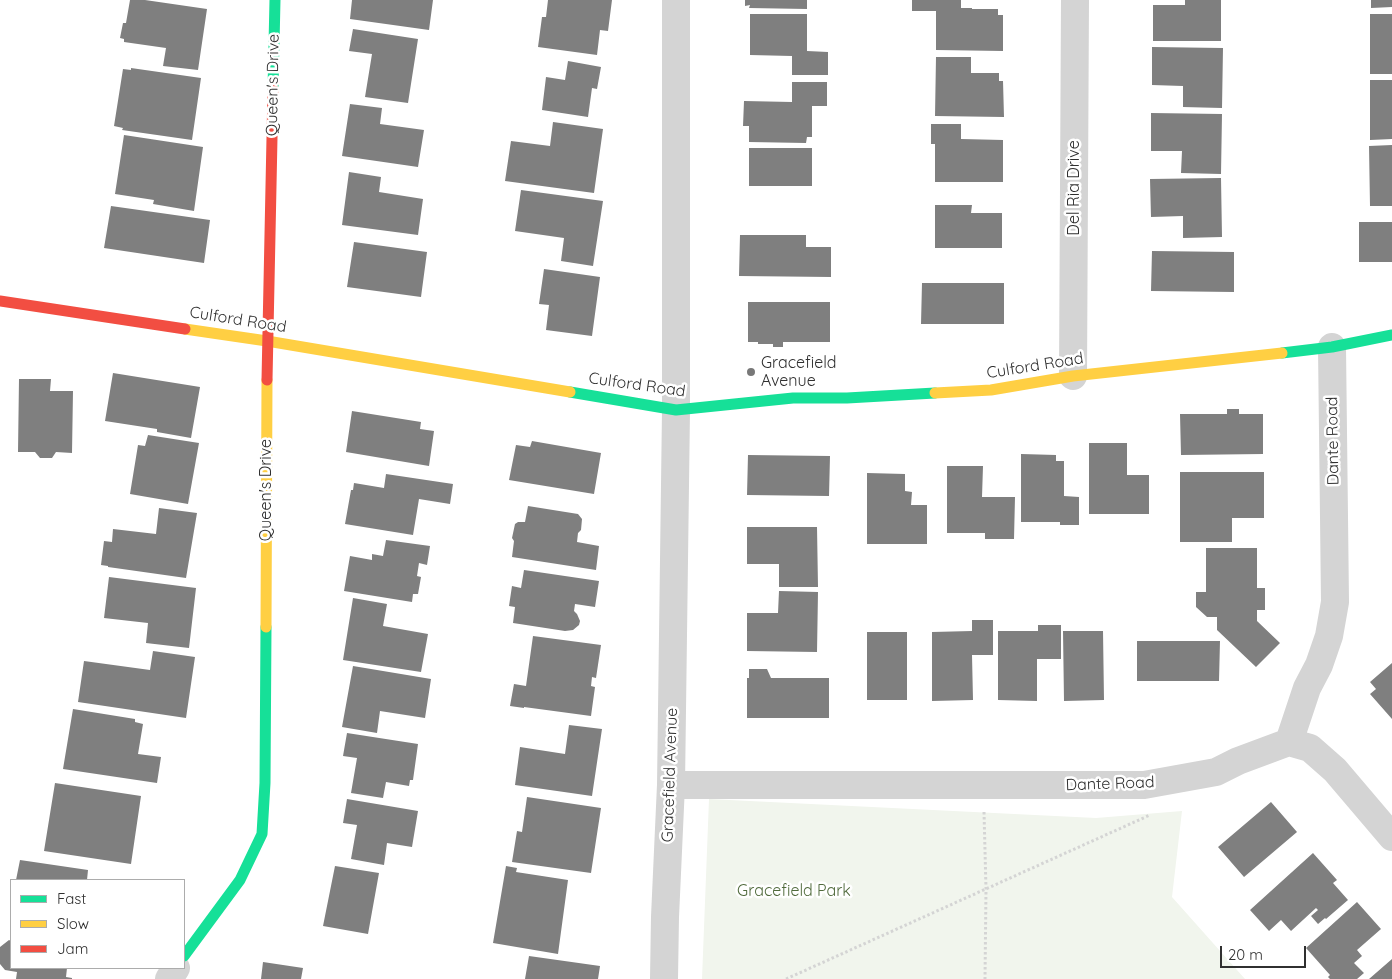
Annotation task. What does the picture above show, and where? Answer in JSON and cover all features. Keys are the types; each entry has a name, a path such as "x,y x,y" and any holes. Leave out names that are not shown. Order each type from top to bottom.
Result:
{"street":[{"name":"Queen's Drive","path":"185,955 240,880 262,834 265,783 267,341 275,0"},
{"name":"Gracefield Avenue","path":"664,979 664,917 671,786 676,410 676,0"},
{"name":"Del Ria Drive","path":"1073,376 1075,0"},
{"name":"Culford Road","path":"0,300 267,341 676,410 793,398 848,398 991,390 1073,376 1332,347 1392,335"},
{"name":"Dante Road","path":"671,786 1144,785 1216,772 1238,761 1290,742 1307,688 1319,665 1329,636 1335,602 1332,347"},
{"path":"1290,742 1310,748 1335,770 1392,837"}],"path":[{"path":"786,979 1160,810 1173,781"},
{"path":"983,785 986,889 985,979"}],"green space":[{"name":"Gracefield Park","path":"709,799 1096,818 1182,811 1172,897 1245,979 702,979"}],"building":[{"path":"130,0 145,0 207,9 198,70 163,66 166,48 124,42 124,39 120,38 123,23 126,23"},
{"path":"352,0 433,0 429,30 350,19"},
{"path":"548,0 612,0 608,31 600,30 597,55 538,47 542,17 546,17"},
{"path":"745,0 807,0 807,9 749,8 750,5 745,6"},
{"path":"912,0 961,0 961,8 998,9 998,15 1003,15 1003,51 936,50 936,11 912,11"},
{"path":"1185,0 1221,0 1221,41 1153,41 1153,5 1185,5"},
{"path":"1371,0 1392,0 1392,7 1371,8"},
{"path":"750,14 807,14 807,51 828,52 828,75 792,75 792,56 750,55"},
{"path":"1370,14 1392,14 1392,74 1370,74"},
{"path":"353,29 418,39 408,103 365,97 372,54 349,51"},
{"path":"1152,47 1223,48 1222,108 1183,107 1183,86 1152,85"},
{"path":"936,57 971,57 971,73 999,73 999,81 1003,81 1004,117 935,116"},
{"path":"568,61 601,67 597,89 592,88 588,117 542,110 546,77 565,80"},
{"path":"131,68 201,78 192,140 122,130 123,128 114,126 123,69 131,70"},
{"path":"1370,80 1392,80 1392,139 1370,140"},
{"path":"792,82 827,82 827,106 812,106 812,137 807,137 806,143 749,142 749,126 743,126 744,101 792,102"},
{"path":"350,104 382,108 380,124 424,130 418,167 342,156"},
{"path":"1151,113 1222,114 1221,174 1181,173 1182,151 1151,151"},
{"path":"553,122 603,129 594,193 505,181 511,141 550,146"},
{"path":"931,124 961,124 961,139 1003,140 1003,182 935,182 935,144 931,144"},
{"path":"124,135 203,147 194,211 153,204 154,200 115,194"},
{"path":"1392,145 1392,206 1370,206 1369,146"},
{"path":"749,148 812,148 812,186 749,186"},
{"path":"349,172 381,177 379,192 423,199 418,235 342,225"},
{"path":"1221,178 1222,237 1183,238 1183,216 1151,217 1150,179"},
{"path":"521,190 603,201 593,266 561,261 564,238 515,231"},
{"path":"935,205 972,205 971,213 1002,213 1002,248 935,248"},
{"path":"111,206 210,220 204,263 104,248"},
{"path":"1359,222 1392,222 1392,262 1359,262"},
{"path":"740,235 806,235 806,247 831,247 831,277 739,276"},
{"path":"354,242 427,252 421,297 347,287"},
{"path":"1152,251 1234,252 1234,292 1151,291"},
{"path":"544,269 600,277 592,336 546,330 549,305 539,304"},
{"path":"922,283 1004,283 1004,324 921,324"},
{"path":"748,302 830,302 830,342 783,342 783,347 773,347 773,344 748,342"},
{"path":"113,373 200,387 191,438 157,432 157,429 105,421"},
{"path":"19,379 51,379 50,391 73,391 72,453 56,452 52,458 40,458 35,452 18,452"},
{"path":"1227,409 1239,409 1239,414 1263,414 1263,454 1181,455 1180,414 1227,414"},
{"path":"352,411 421,422 420,429 434,431 429,466 346,452"},
{"path":"148,435 199,443 188,504 130,494 138,445 145,446"},
{"path":"532,441 601,453 594,494 509,480 516,445 530,447"},
{"path":"1089,443 1127,443 1127,475 1149,475 1149,514 1089,514"},
{"path":"1021,454 1056,455 1056,461 1064,461 1064,496 1079,497 1079,525 1060,525 1060,522 1021,522"},
{"path":"748,455 830,456 829,496 747,495"},
{"path":"947,466 983,466 982,497 1015,497 1014,539 985,539 985,533 947,533"},
{"path":"1180,472 1264,472 1264,518 1232,518 1232,542 1180,542"},
{"path":"867,473 905,474 905,491 912,492 911,505 927,505 927,544 867,544"},
{"path":"386,474 453,484 450,504 419,499 413,535 345,524 354,483 384,488"},
{"path":"528,506 578,514 582,519 577,542 599,546 596,570 512,557 514,541 512,538 515,524 525,522"},
{"path":"159,508 197,513 186,578 101,565 104,541 112,542 113,529 156,534"},
{"path":"747,527 817,527 818,587 779,587 779,564 747,564"},
{"path":"386,540 430,546 427,565 419,563 417,576 421,577 418,594 413,594 412,602 344,591 350,556 372,560 372,554 383,556"},
{"path":"1206,548 1257,548 1257,588 1265,588 1265,610 1257,610 1257,621 1280,643 1256,667 1217,630 1217,617 1207,617 1196,607 1196,592 1206,592"},
{"path":"524,570 599,581 595,607 575,604 574,611 580,621 579,625 573,630 565,631 513,623 515,607 509,606 512,586 521,588"},
{"path":"109,577 196,588 189,648 146,643 148,623 104,618"},
{"path":"779,591 818,592 817,652 747,651 747,613 778,613"},
{"path":"353,598 387,604 383,626 428,634 421,672 343,660"},
{"path":"972,620 993,620 993,655 972,655 973,700 932,701 932,632 972,631"},
{"path":"1038,625 1061,625 1061,659 1037,659 1037,701 998,700 998,631 1038,631"},
{"path":"1063,631 1103,631 1104,700 1064,701"},
{"path":"867,632 907,632 907,700 867,700"},
{"path":"533,636 601,645 596,678 592,677 591,686 595,687 591,716 510,706 514,684 526,686"},
{"path":"1137,641 1220,641 1219,681 1137,681"},
{"path":"153,651 195,657 186,718 78,702 84,661 150,670"},
{"path":"1392,663 1392,719 1370,694 1376,689 1370,682"},
{"path":"353,666 431,679 425,718 380,711 377,733 342,727"},
{"path":"749,669 767,669 771,678 829,678 829,718 747,718 747,678 749,678"},
{"path":"73,709 135,719 135,722 143,724 138,754 161,757 157,783 63,769"},
{"path":"569,725 602,729 592,796 515,785 520,747 565,754"},
{"path":"347,733 418,744 413,780 410,780 409,786 386,782 383,798 351,793 357,758 343,756"},
{"path":"55,783 141,796 131,864 44,851"},
{"path":"527,797 601,808 591,873 512,862 517,831 522,832"},
{"path":"347,799 418,811 412,847 387,843 384,865 351,859 357,825 343,823"},
{"path":"1271,802 1297,832 1244,877 1218,847"},
{"path":"1313,853 1337,880 1333,883 1348,900 1318,924 1311,916 1318,910 1316,908 1291,931 1281,920 1269,931 1250,910"},
{"path":"20,860 88,870 87,879 16,879"},
{"path":"335,866 379,873 368,934 323,926"},
{"path":"506,866 517,868 516,872 568,880 558,954 493,943"},
{"path":"1357,902 1381,929 1357,950 1362,956 1354,963 1364,973 1357,979 1330,979 1328,977 1330,975 1306,948"},
{"path":"10,940 10,969 67,969 66,977 72,979 16,979 17,972 5,970 0,964 0,947"},
{"path":"529,956 600,966 598,979 525,979"},
{"path":"1392,959 1392,979 1369,979"},
{"path":"263,962 303,968 301,979 261,979"}],"traffic: fast":[{"path":"273,89 275,0"},
{"path":"1282,353 1332,347 1392,335"},
{"path":"570,392 676,410 793,398 847,398 935,393"},
{"path":"185,955 240,880 262,834 265,783 266,627"}],"traffic: slow":[{"path":"185,329 570,392"},
{"path":"935,393 991,390 1073,376 1282,353"},
{"path":"266,627 267,380"}],"traffic: jam":[{"path":"267,380 273,89"},
{"path":"0,301 185,329"}],"place":[{"name":"Gracefield Avenue","path":"751,372"}]}
